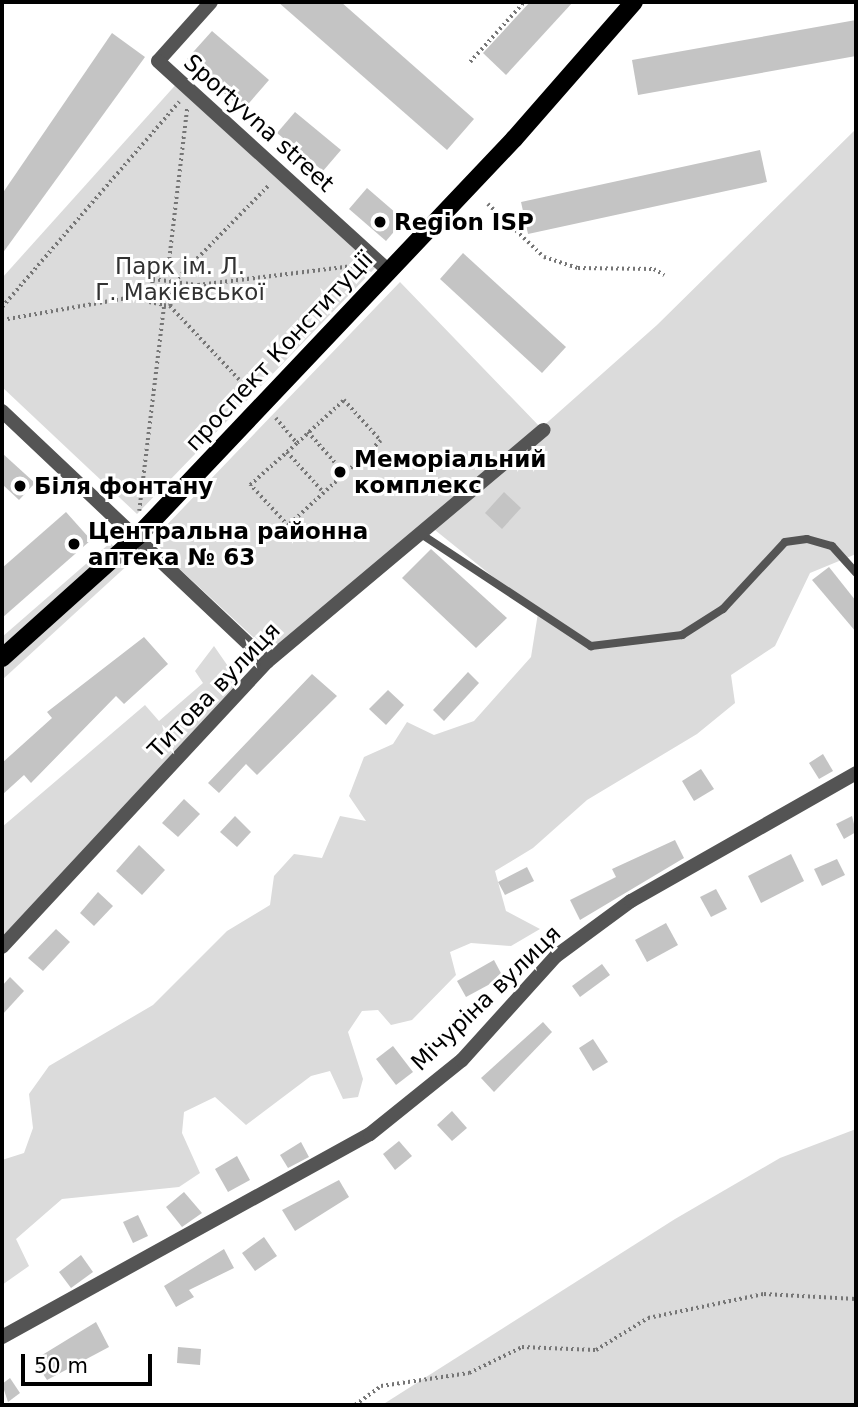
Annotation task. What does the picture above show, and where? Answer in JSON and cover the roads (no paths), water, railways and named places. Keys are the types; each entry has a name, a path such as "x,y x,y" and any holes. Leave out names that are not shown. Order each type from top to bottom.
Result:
{"main road":[{"name":"проспект Конституції","path":"2,658 137,537 384,267 634,2"}],"street":[{"name":"Sportyvna street","path":"211,2 158,61 384,267"},
{"path":"2,411 267,662"},
{"name":"Титова вулиця","path":"2,947 267,662 543,430"},
{"name":"Мічуріна вулиця","path":"2,1337 370,1134 462,1060 556,956 620,909 856,773"}],"lane":[{"path":"421,534 591,646 682,635 723,609 785,542 807,539 832,546 856,573"}],"place":[{"name":"Region ISP","path":"380,222"},
{"name":"Меморіальний комплекс","path":"340,472"},
{"name":"Біля фонтану","path":"20,486"},
{"name":"Центральна районна аптека № 63","path":"74,544"}],"park label":[{"name":"Парк ім. Л. Г. Макієвської","path":"180,279"}]}
